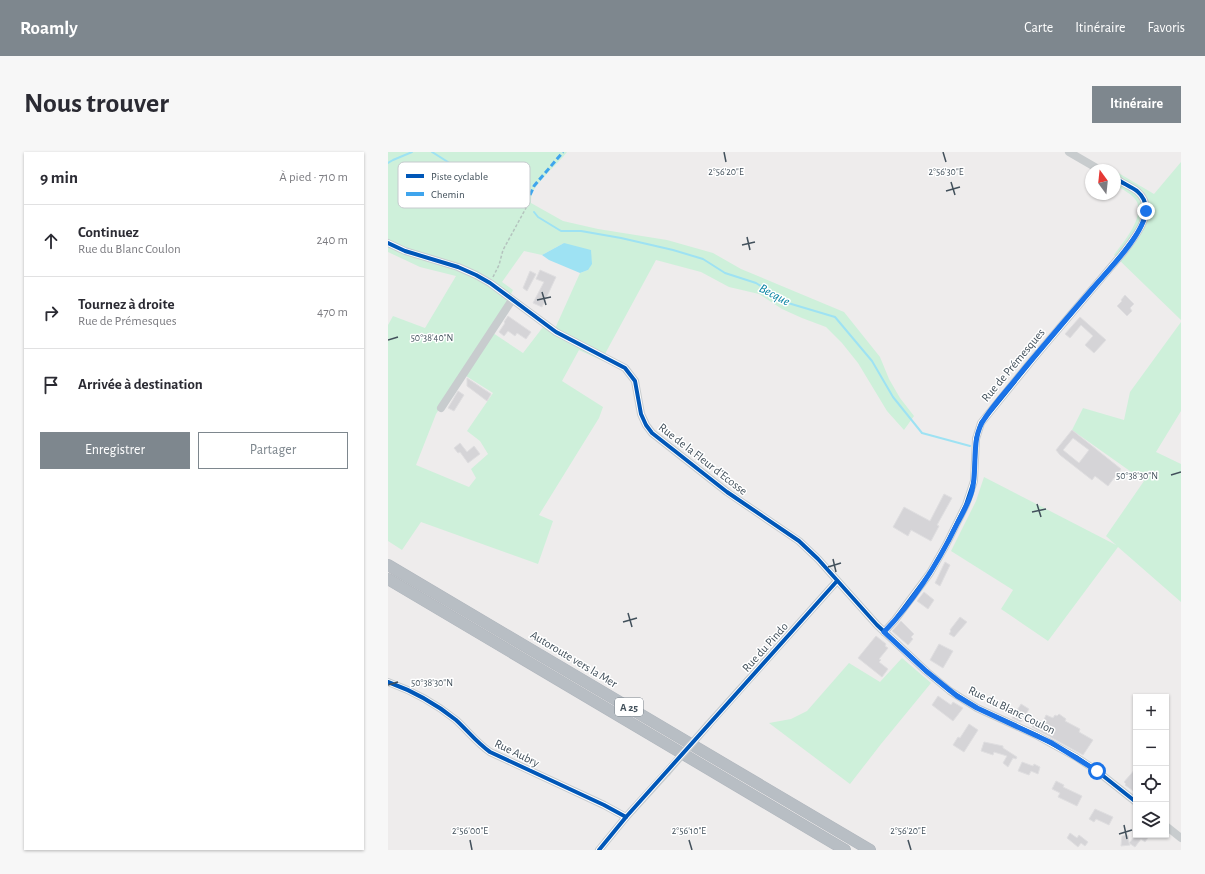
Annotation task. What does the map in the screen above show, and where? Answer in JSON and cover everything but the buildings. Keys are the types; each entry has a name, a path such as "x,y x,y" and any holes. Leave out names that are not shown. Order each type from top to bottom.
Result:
{"highway":[{"name":"Autoroute vers la Mer","path":"388,565 870,850"},
{"name":"A 25","path":"388,579 845,850"}],"street":[{"path":"1069,152 1090,164"},
{"name":"Rue de Prémesques","path":"884,632 895,620 930,573 966,505 974,481 976,439 981,423 1122,254 1143,223 1146,211 1145,203 1142,197 1132,188 1121,182"},
{"name":"Rue de la Fleur d'Ecosse","path":"388,243 412,254 464,270 490,283 556,332 625,368 635,381 641,414 652,433 727,492 799,541 814,555 884,632"},
{"path":"441,408 512,300"},
{"name":"Rue du Pindo","path":"626,817 837,581"},
{"name":"Rue du Blanc Coulon","path":"884,632 926,671 957,696 977,708 1036,735 1072,755 1097,771 1133,800"},
{"name":"Rue Aubry","path":"388,682 414,692 439,707 455,719 490,752 598,802 626,817"},
{"path":"599,850 626,817"},
{"path":"1169,828 1181,838"}],"path":[{"path":"490,283 499,265 503,250 526,208"}],"green space":[{"path":"388,152 567,152 538,184 532,194 531,203 563,221 598,229 667,240 713,253 741,269 844,312 880,357 889,379 900,398 914,416 904,430 887,411 858,363 842,343 826,327 782,309 759,294 729,287 701,272 656,260 606,352 603,361 579,350 562,381 603,407 599,418 539,515 553,521 538,564 421,522 402,550 388,541 388,325 393,316 425,328 456,276 420,267 388,252","holes":["564,243 588,270 580,273 553,333 543,327 523,353 493,333 466,376 493,393 467,431 480,441 488,454 471,469 476,478 469,487 416,465 436,414 507,302 513,290 502,282 524,251 542,255"]},
{"path":"1181,162 1181,320 1114,255 1132,230 1138,216 1137,202 1128,192 1121,188 1121,175 1154,194"},
{"path":"1181,322 1181,411 1156,452 1181,464 1181,602 1118,547 1048,641 1001,609 1013,590 951,551 976,501 984,477 1116,545 1106,536 1144,481 1072,430 1083,408 1124,420 1130,392"},
{"path":"902,658 931,683 850,784 769,723 791,719 807,711 849,663 880,682"}],"water":[{"path":"564,243 591,250 592,264 588,270 580,273 549,260 542,255"}],"waterway":[{"name":"Becque","path":"388,163 412,152"},
{"name":"Becque","path":"432,152 448,162"},
{"name":"Becque","path":"534,212 538,217 561,231 581,231 621,238 673,250 703,259 725,273 756,283 788,303 835,317 872,361 893,397 922,433 970,446"}],"marked path":[{"path":"530,195 534,186 563,152"}],"cycle path":[{"path":"884,632 895,620 930,573 966,505 974,481 976,439 981,423 1122,254 1133,240 1143,223 1146,206 1143,198 1137,191 1121,182"},
{"path":"388,243 405,251 458,267 476,275 490,283 556,332 625,368 635,381 641,414 652,433 727,492 799,541 818,559 877,625 926,671 950,691 977,708 1036,735 1076,757 1097,771 1133,800"},
{"path":"599,850 626,817 837,581"},
{"path":"388,682 415,693 440,708 456,720 476,741 490,752 604,805 626,817"}],"route":[{"path":"1097,771 1052,743 977,708 957,696 926,671 884,632 914,596 935,566 966,505 974,481 976,439 981,423 1129,245 1143,223 1146,211"}]}
